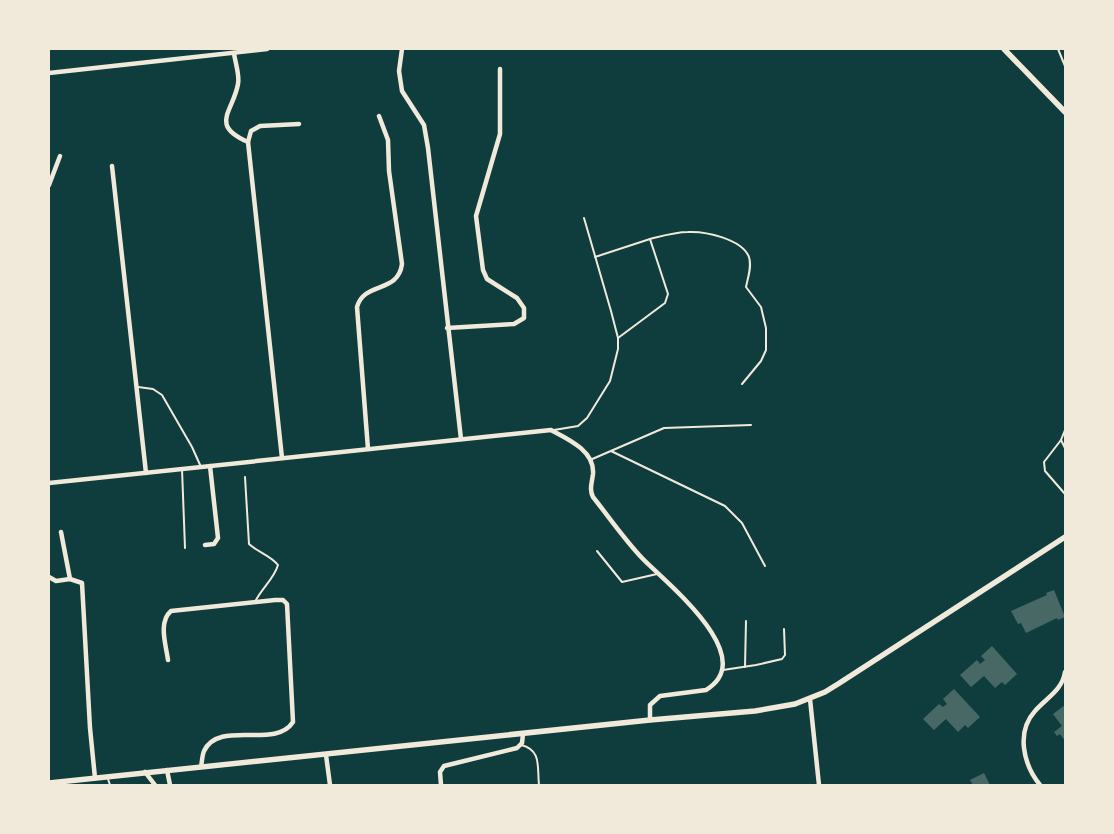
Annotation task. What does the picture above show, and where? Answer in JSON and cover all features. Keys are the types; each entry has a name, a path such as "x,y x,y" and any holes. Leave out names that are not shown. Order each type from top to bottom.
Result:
{"street":[{"path":"49,73 267,49"},
{"path":"402,49 399,71 402,91 424,125 427,140 461,439"},
{"path":"1004,49 1065,112"},
{"path":"234,53 238,84 225,116 227,126 235,136 248,142"},
{"path":"448,328 514,324 524,318 524,308 517,298 487,279 483,270 476,216 500,134 500,69"},
{"path":"368,449 357,307 361,298 366,293 397,279 402,264 389,171 388,140 379,116"},
{"path":"282,458 248,142 251,131 260,126 299,124"},
{"path":"49,186 60,156"},
{"path":"112,166 146,473"},
{"path":"49,482 551,430 584,451 590,460 593,470 590,489 593,497 639,555 680,594 701,618 716,642 722,657 723,670 718,682 706,690 656,698 650,705 650,720"},
{"path":"205,545 214,544 218,538 210,466"},
{"path":"61,532 70,579"},
{"path":"49,783 650,720 755,711 810,699 838,684 1065,537"},
{"path":"49,577 56,581 70,579 82,583 84,592 83,627 95,778"},
{"path":"168,660 164,622 165,616 171,611 275,600 283,600 287,604 293,722 288,730 277,734 231,735 212,741 205,750 201,767"},
{"path":"1040,785 1026,758 1023,746 1024,732 1027,720 1035,710 1060,687 1065,672"},
{"path":"810,699 820,785"},
{"path":"441,785 440,772 444,766 517,748 521,745 523,734"},
{"path":"326,755 330,785"},
{"path":"167,770 170,785"},
{"path":"146,772 155,785"}],"lane":[{"path":"1058,49 1065,66"},
{"path":"551,430 573,428 587,418 610,382 618,349 618,338 584,218"},
{"path":"595,257 650,239 689,232 714,235 740,244 749,257 750,271 746,287 761,307 766,328 766,350 761,361 742,384"},
{"path":"618,338 668,299 650,239"},
{"path":"137,387 153,389 162,395 192,447 200,467"},
{"path":"590,460 664,428 751,425"},
{"path":"1065,430 1061,440 1044,462 1045,471 1065,494"},
{"path":"1061,440 1065,448"},
{"path":"611,451 725,506 742,522 765,566"},
{"path":"182,469 185,548"},
{"path":"244,477 249,544 255,550 272,558 278,565 276,572 262,588 254,602"},
{"path":"597,551 622,582 647,575 659,574"},
{"path":"745,667 746,621"},
{"path":"723,670 782,659 785,655 784,629"},
{"path":"521,745 531,748 536,752 539,785"},
{"path":"107,777 110,785"}],"building":[{"path":"1054,590 1065,617 1058,620 1057,618 1026,633 1021,623 1018,624 1011,611"},
{"path":"992,646 1017,674 1005,685 1002,682 995,688 984,676 971,687 960,675 977,660 980,664 985,660 981,656"},
{"path":"954,689 980,717 968,728 965,725 958,732 946,719 934,730 923,719 939,704 943,707 947,704 943,699"},
{"path":"1065,705 1065,741 1060,734 1057,736 1054,732 1062,726 1053,714"},
{"path":"984,773 990,785 973,785 970,780"}]}
